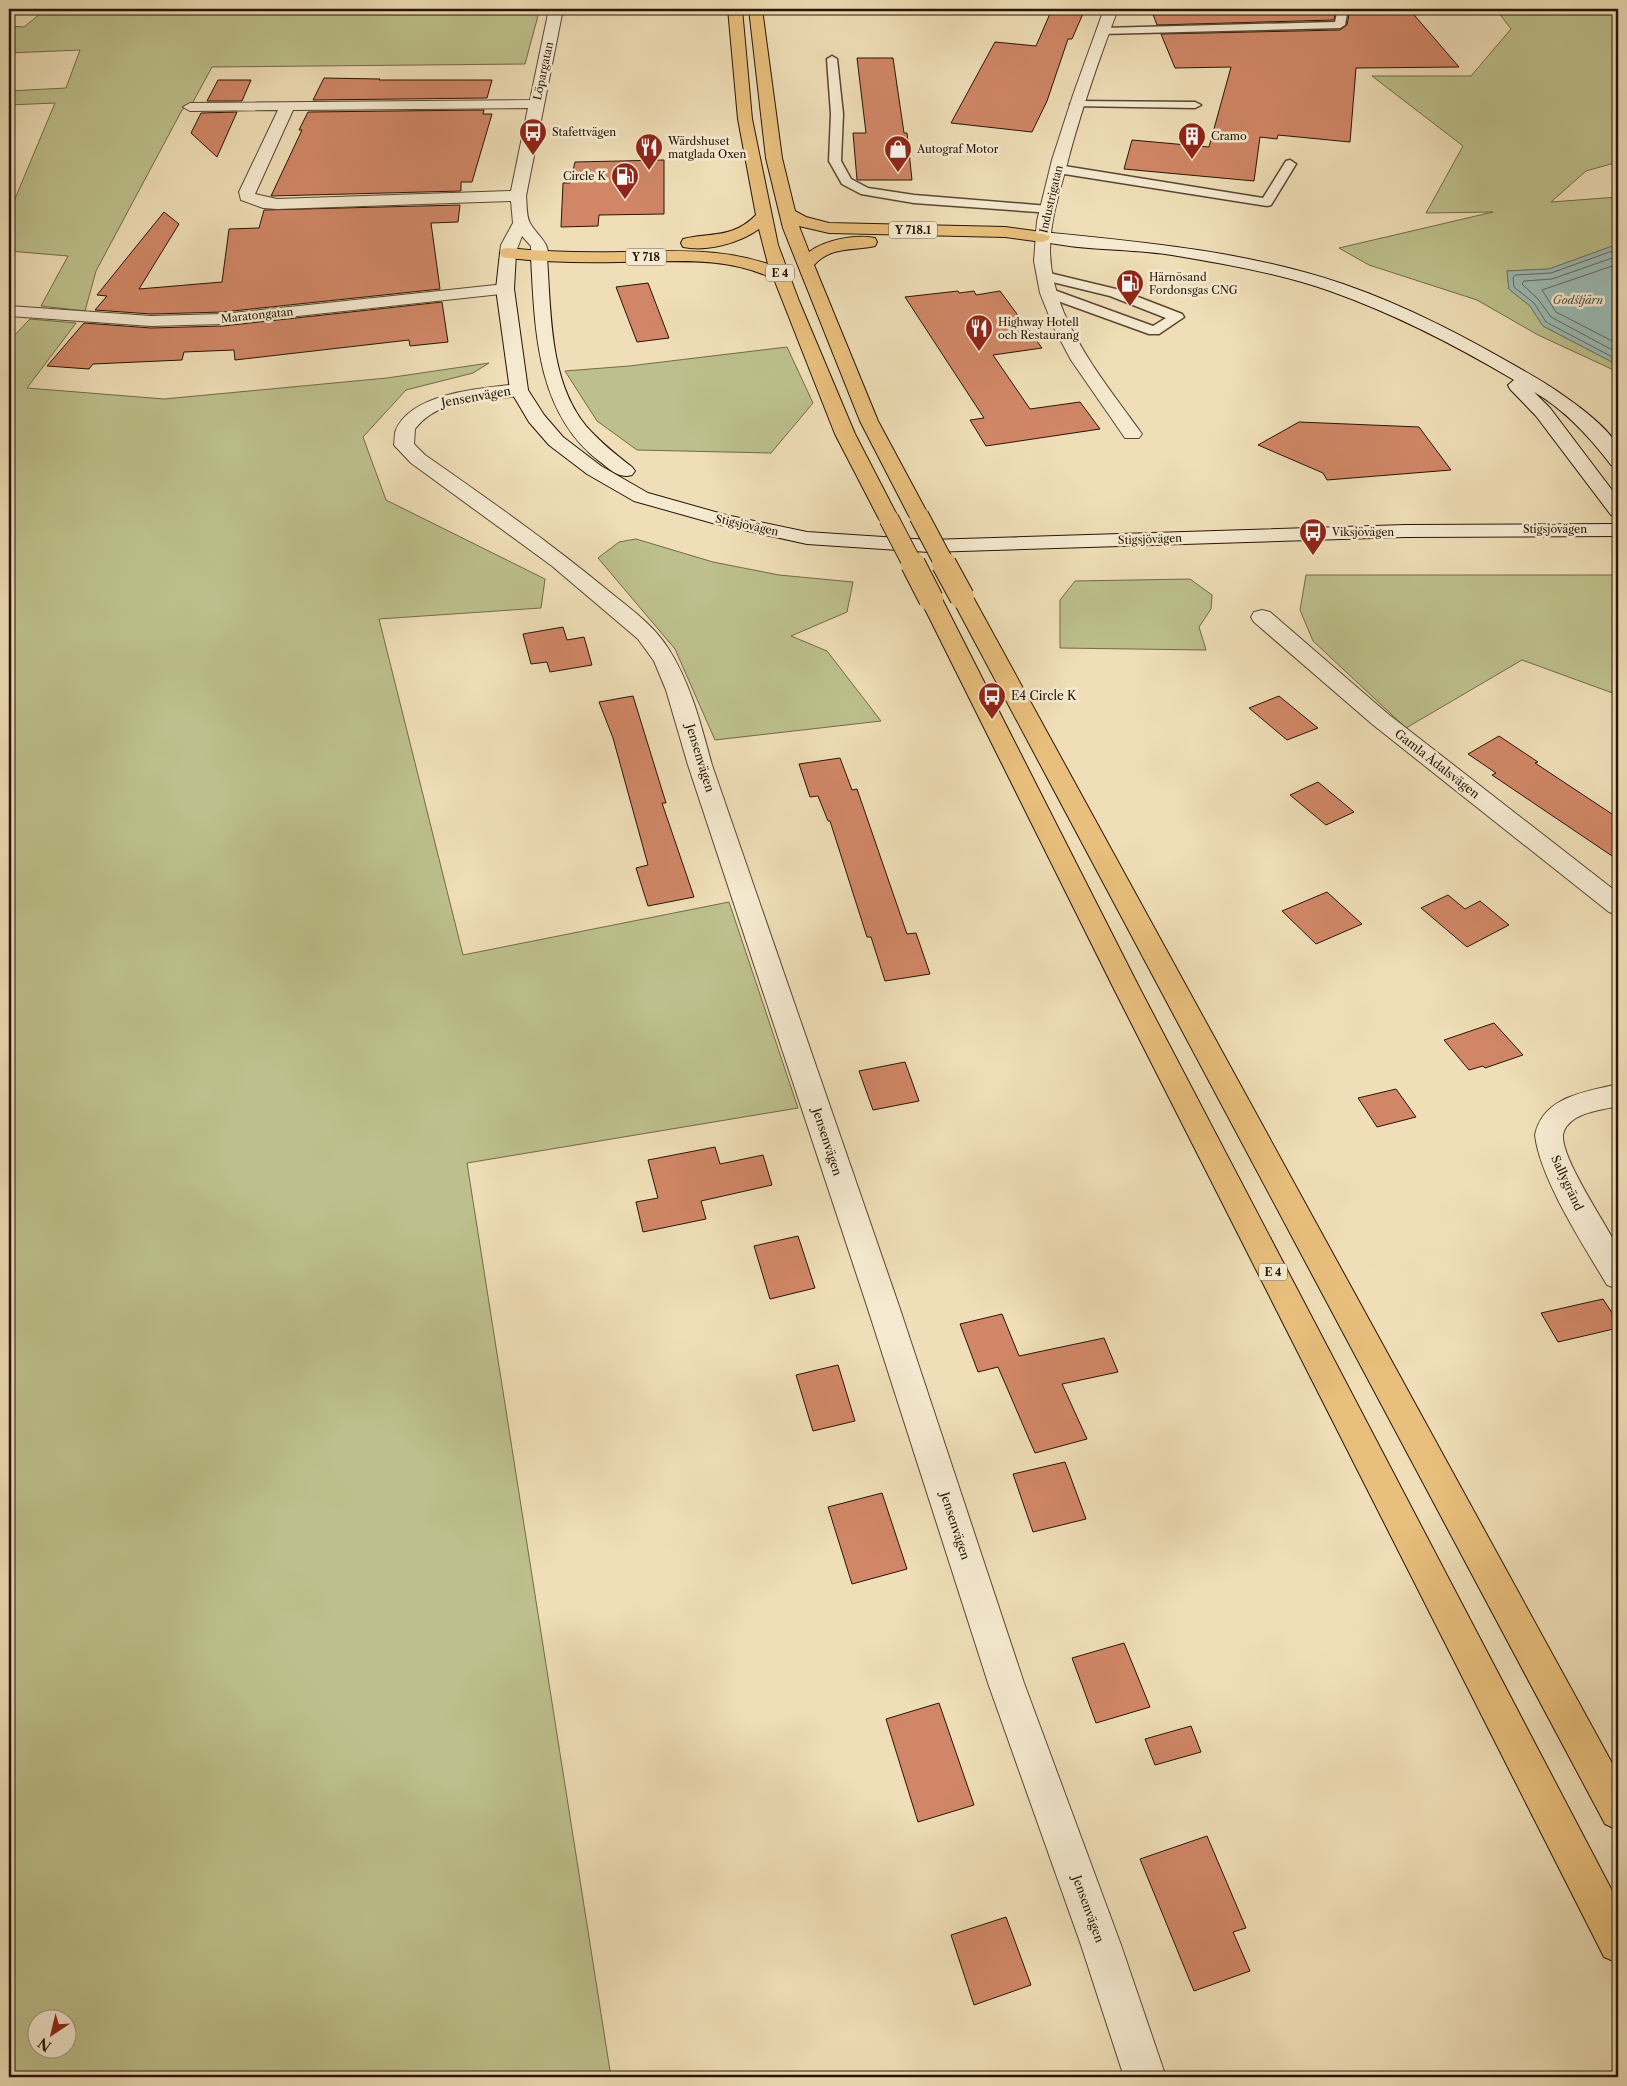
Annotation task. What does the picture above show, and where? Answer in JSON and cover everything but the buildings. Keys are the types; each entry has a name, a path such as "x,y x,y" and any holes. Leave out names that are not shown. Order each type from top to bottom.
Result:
{"highway":[{"name":"E 4","path":"735,9 745,119 770,245 845,434 931,599 1126,987 1618,1943"},
{"name":"E 4","path":"755,9 774,158 787,213 869,421 1618,1811"},
{"name":"Y 718.1","path":"787,213 800,221 828,228 1005,232 1042,237"},
{"name":"Y 718","path":"508,253 723,240 754,227 764,216"},
{"name":"Y 718.1","path":"806,264 812,256 821,251 859,242 1011,242 1042,237"},
{"name":"Y 718","path":"539,252 710,257 754,264 781,276"}],"street":[{"name":"Löpargatan","path":"521,223 518,196 556,9"},
{"name":"Industrigatan","path":"1111,9 1076,104 1042,237 1045,276 1056,313 1071,343 1132,434"},
{"path":"190,107 536,104"},
{"path":"288,106 247,192 248,197 254,201 277,204 518,196"},
{"path":"508,253 509,244 521,223 539,252"},
{"name":"Y 718.1","path":"1042,237 1169,250 1278,271 1335,287 1383,305 1454,338 1556,397 1596,432 1618,461"},
{"name":"Stigsjövägen","path":"539,252 546,355 561,402 581,434 614,464 685,510"},
{"name":"Stigsjövägen","path":"508,253 505,288 519,390 536,418 556,441 594,470 641,497 723,520 807,538 929,546 1415,531 1618,530"},
{"name":"Maratongatan","path":"9,311 151,321 223,319 505,288"},
{"name":"Y 718.1","path":"1499,365 1544,412 1618,511"},
{"name":"Jensenvägen","path":"519,390 475,396 433,405 415,416 405,431 404,445 418,459 576,574 636,625 656,646 668,669 684,705 700,765 883,1306 1006,1682 1101,1945 1145,2077"},
{"path":"1596,432 1618,442"},
{"name":"Gamla Ådalsvägen","path":"1262,617 1380,719 1618,906"},
{"name":"Sallygränd","path":"1618,1095 1581,1104 1567,1112 1556,1120 1549,1136 1553,1152 1591,1233 1618,1276"}],"lane":[{"path":"1102,31 1340,25 1343,9"},
{"path":"832,60 837,114 835,161 846,181 865,191 914,199 1048,210"},
{"path":"1076,104 1195,105"},
{"path":"1058,169 1267,202 1290,164"},
{"path":"1045,276 1116,293 1177,317 1154,331 1049,294"}],"green space":[{"path":"46,9 375,9 539,12 525,64 212,67 193,102 182,110 96,271 85,311 41,306 68,256 9,251 9,213 55,103 9,105 9,91 66,88 80,50 9,53 9,26 24,27"},
{"path":"1496,9 1618,9 1618,162 1586,171 1551,202 1618,197 1618,244 1549,269 1507,271 1509,289 1530,306 1543,326 1618,365 1618,372 1538,335 1477,300 1369,265 1339,248 1493,212 1426,213 1463,146 1372,76 1471,76 1511,29"},
{"path":"30,319 76,323 27,388 164,399 387,378 489,363 473,373 406,390 363,437 386,500 545,579 541,608 379,619 463,955 729,902 798,1108 467,1163 611,2077 9,2077 9,341"},
{"path":"787,347 813,403 771,453 637,450 597,421 565,371 629,366"},
{"path":"636,539 713,562 779,575 853,582 847,612 791,636 827,651 881,721 715,740 675,649 598,558 619,542"},
{"path":"1306,575 1617,575 1618,695 1522,660 1406,728 1313,641 1300,610"},
{"path":"1190,579 1212,595 1211,609 1199,627 1206,650 1060,648 1060,600 1075,581"}],"water":[{"name":"Godstjärn","path":"1618,244 1618,365 1543,326 1530,306 1509,289 1507,271 1549,269"}],"place":[{"name":"Stafettvägen","path":"533,156"},
{"name":"Cramo","path":"1192,160"},
{"name":"Wärdshuset matglada Oxen","path":"649,171"},
{"name":"Autograf Motor","path":"898,173"},
{"name":"Circle K","path":"625,200"},
{"name":"Härnösand Fordonsgas CNG","path":"1130,307"},
{"name":"Highway Hotell och Restaurang","path":"979,352"},
{"name":"Viksjövägen","path":"1313,556"},
{"name":"E4 Circle K","path":"992,720"}]}
